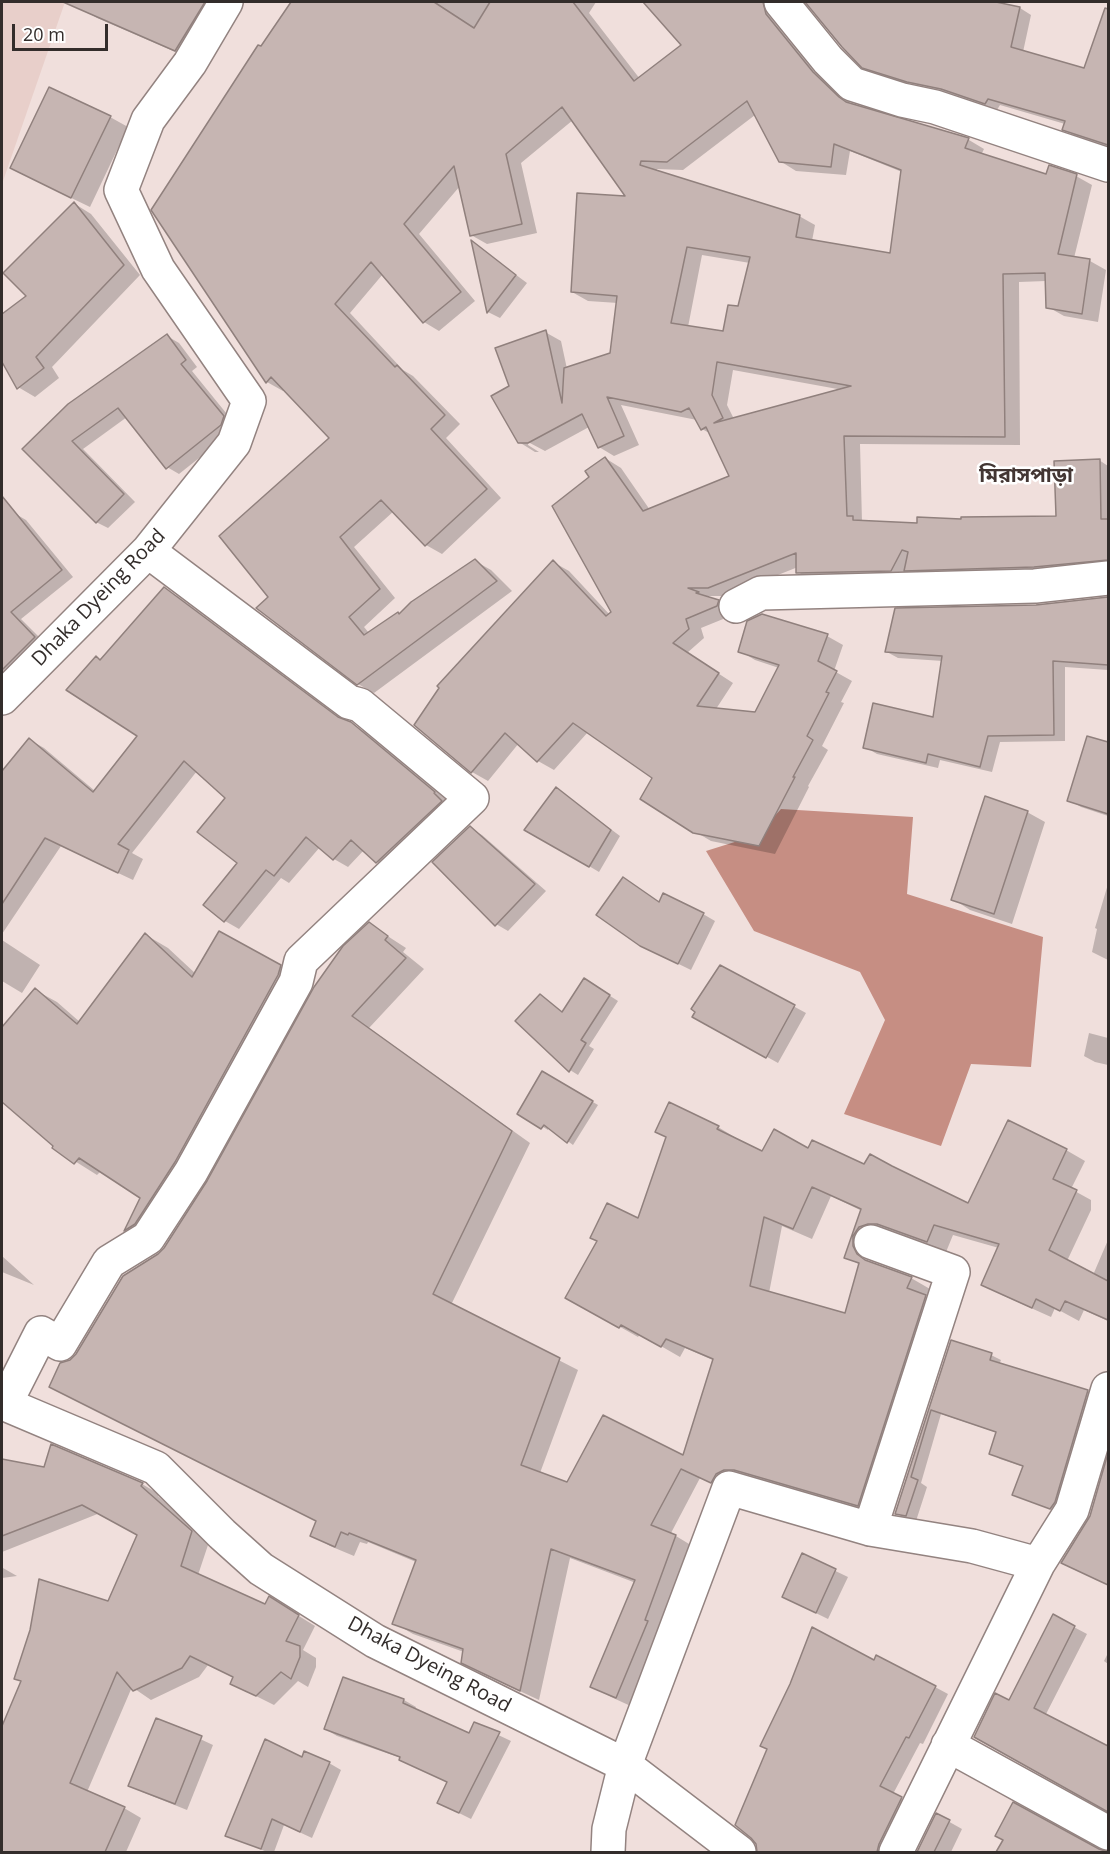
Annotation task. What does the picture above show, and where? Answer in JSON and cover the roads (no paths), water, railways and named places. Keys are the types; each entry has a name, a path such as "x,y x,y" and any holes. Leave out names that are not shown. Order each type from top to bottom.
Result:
{"street":[{"name":"Dhaka Dyeing Road","path":"2,698 148,552 234,443 249,401 158,269 122,190 148,120 190,63 226,2"},
{"path":"781,2 828,60 852,84 935,108 1108,165"},
{"path":"3,1402 41,1333 60,1344 109,1262 148,1238 197,1162 296,981 301,961 472,798 360,705 349,702 148,552"},
{"path":"736,606 761,593 1035,586 1108,578"},
{"path":"870,1529 953,1272 871,1242"},
{"path":"896,1852 1038,1564 1072,1510 1108,1389"},
{"name":"Dhaka Dyeing Road","path":"3,1402 156,1468 222,1534 261,1569 375,1641 626,1765 739,1852"},
{"path":"608,1852 609,1829 626,1765 729,1488 870,1529 972,1546 1038,1564"},
{"path":"948,1745 1108,1833"}],"district":[{"name":"মিরাসপাড়া","path":"1026,476"}]}
